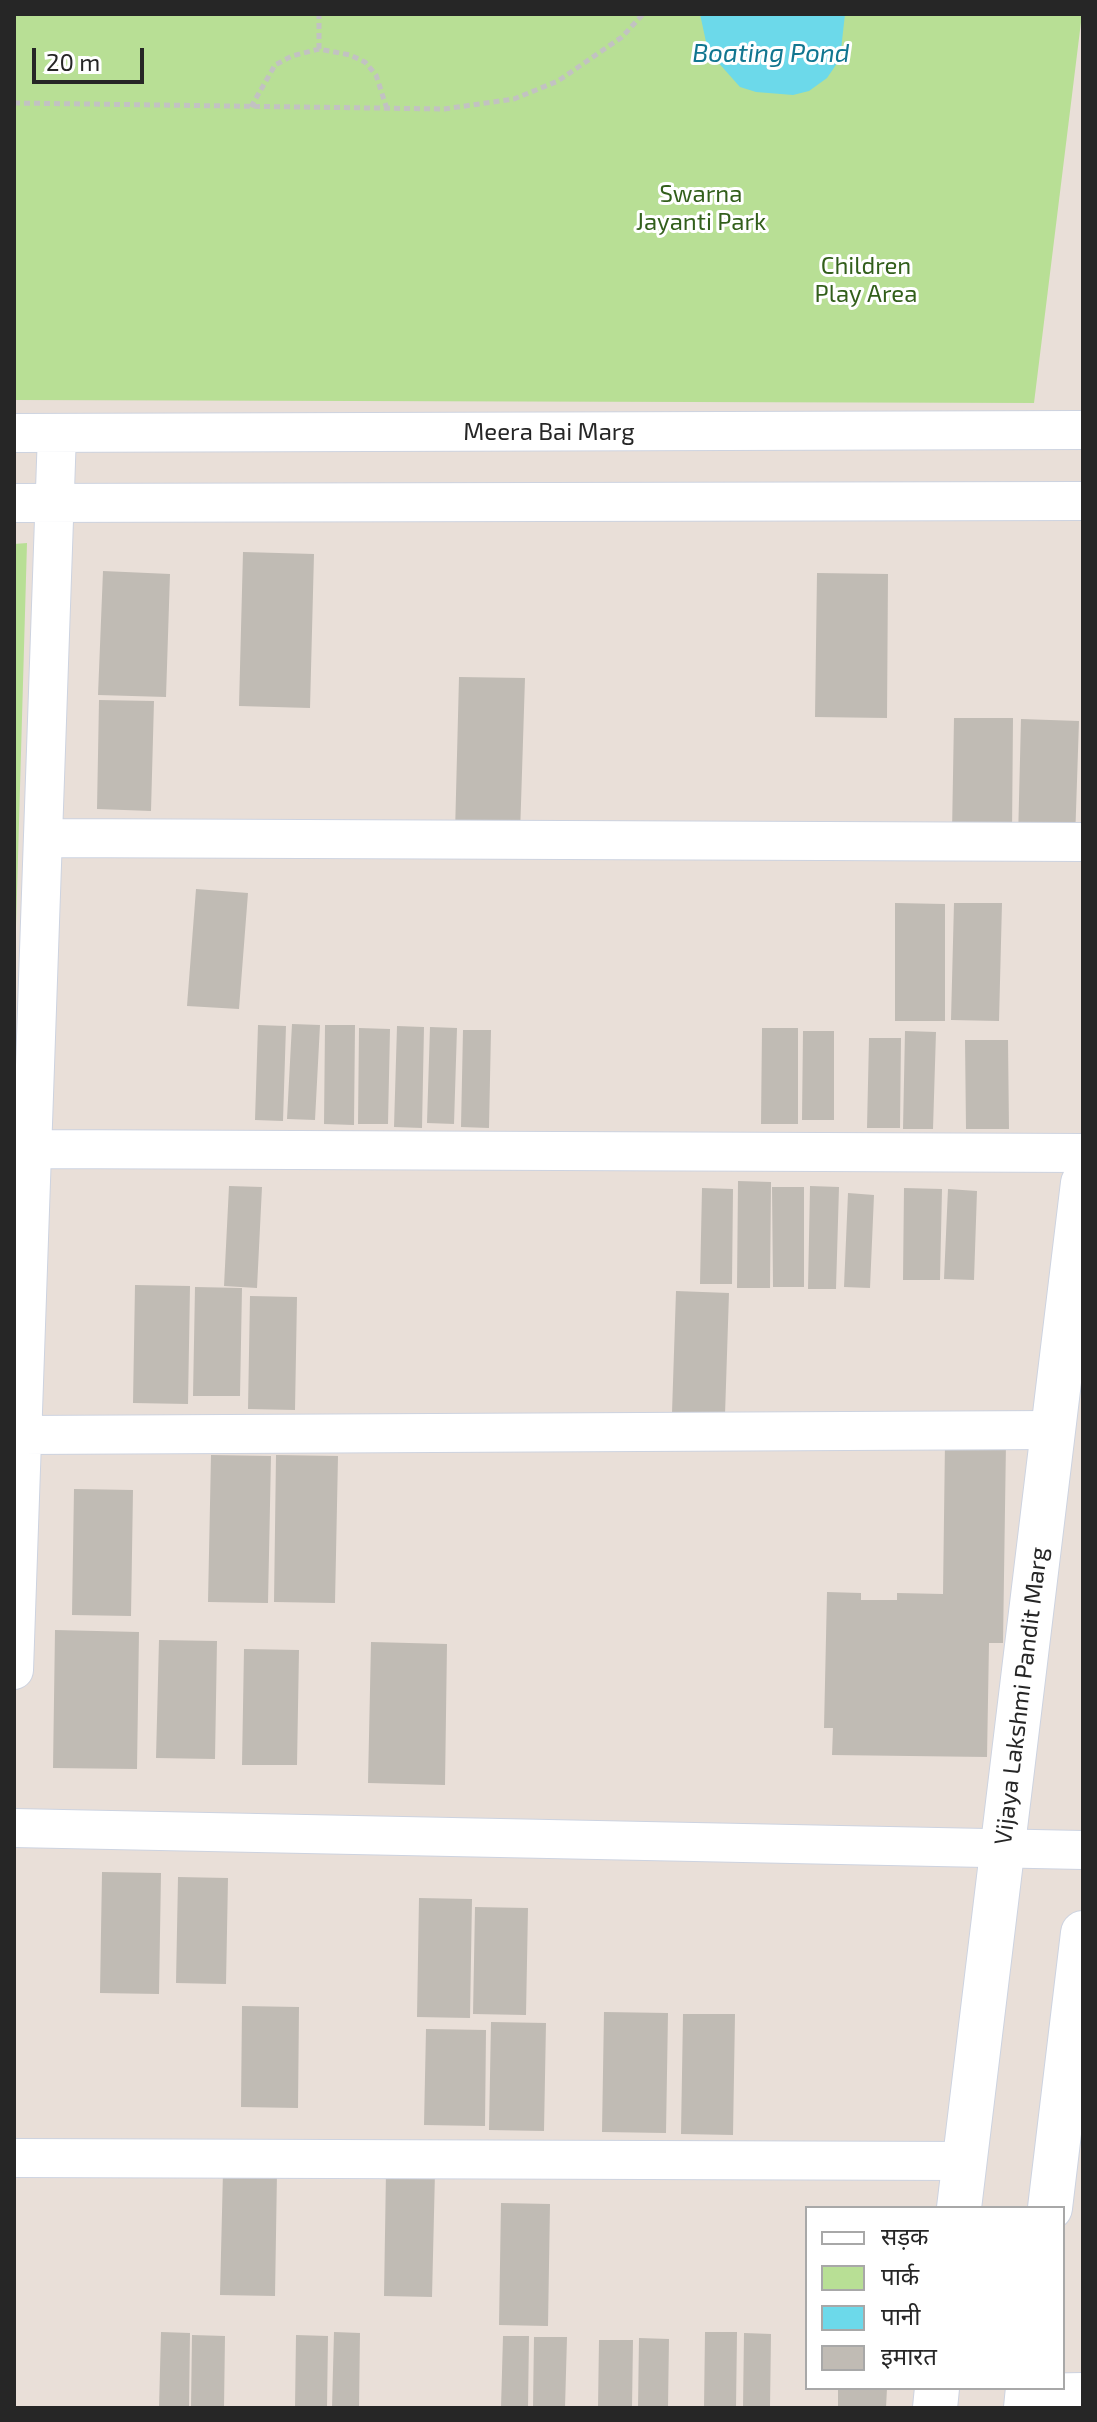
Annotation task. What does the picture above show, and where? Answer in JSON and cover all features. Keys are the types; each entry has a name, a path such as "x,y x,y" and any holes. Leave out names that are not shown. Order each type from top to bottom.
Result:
{"street":[{"name":"Meera Bai Marg","path":"14,433 1083,430"},
{"path":"14,1670 57,433"},
{"path":"14,503 1083,501"},
{"path":"43,838 1083,842"},
{"path":"32,1149 1083,1153"},
{"name":"Vijaya Lakshmi Pandit Marg","path":"959,2206 1083,1183"},
{"path":"22,1435 1053,1430"},
{"path":"14,1828 1083,1850"},
{"path":"1050,2206 1078,2023 1083,1933"},
{"path":"14,2158 965,2161"},
{"path":"1027,2396 1083,2392"}],"path":[{"path":"319,14 319,49"},
{"path":"14,103 444,109 514,99 558,81 622,37 643,14"},
{"path":"251,107 275,65 292,56 319,49 350,55 365,62 376,75 387,109"}],"green space":[{"name":"Swarna Jayanti Park","path":"14,14 1082,14 1034,403 14,400"},
{"path":"27,543 14,997 14,544"}],"water":[{"name":"Boating Pond","path":"700,14 845,14 840,59 827,78 809,91 793,95 756,92 740,87 708,51"}],"building":[{"path":"243,552 314,554 310,708 239,706"},
{"path":"103,571 170,574 166,697 98,695"},
{"path":"817,573 888,574 887,718 815,717"},
{"path":"459,677 525,678 520,835 455,833"},
{"path":"99,700 154,701 151,811 97,809"},
{"path":"954,718 1013,718 1012,834 952,833"},
{"path":"1021,719 1079,721 1075,841 1018,839"},
{"path":"196,889 248,893 239,1009 187,1006"},
{"path":"895,903 945,904 945,1021 895,1021"},
{"path":"954,903 1002,903 999,1021 951,1020"},
{"path":"292,1024 320,1025 315,1120 287,1119"},
{"path":"258,1025 286,1026 283,1121 255,1120"},
{"path":"325,1025 355,1025 354,1125 324,1124"},
{"path":"397,1026 424,1027 422,1128 394,1127"},
{"path":"430,1027 457,1028 454,1124 427,1123"},
{"path":"359,1028 390,1029 388,1124 358,1124"},
{"path":"762,1028 798,1028 798,1124 761,1124"},
{"path":"463,1030 491,1030 489,1128 461,1127"},
{"path":"803,1031 834,1031 834,1120 802,1120"},
{"path":"905,1031 936,1032 933,1129 903,1129"},
{"path":"869,1038 901,1038 900,1128 867,1128"},
{"path":"965,1040 1008,1040 1009,1129 966,1129"},
{"path":"738,1181 771,1182 770,1288 737,1288"},
{"path":"229,1186 262,1187 257,1288 224,1286"},
{"path":"810,1186 839,1187 836,1289 808,1289"},
{"path":"772,1187 804,1187 804,1287 773,1287"},
{"path":"702,1188 733,1189 732,1284 700,1284"},
{"path":"904,1188 942,1189 940,1280 903,1280"},
{"path":"948,1189 977,1191 974,1280 944,1279"},
{"path":"848,1193 874,1195 870,1288 844,1287"},
{"path":"135,1285 190,1286 188,1404 133,1403"},
{"path":"195,1287 242,1288 240,1396 193,1396"},
{"path":"676,1291 729,1293 725,1415 672,1413"},
{"path":"250,1296 297,1297 295,1410 248,1409"},
{"path":"945,1441 1006,1442 1003,1643 989,1643 987,1757 832,1755 833,1728 824,1728 827,1592 861,1593 861,1600 897,1600 897,1593 943,1594"},
{"path":"211,1455 271,1456 268,1603 208,1602"},
{"path":"276,1455 338,1456 335,1603 274,1602"},
{"path":"74,1489 133,1490 131,1616 72,1615"},
{"path":"55,1630 139,1632 137,1769 53,1768"},
{"path":"159,1640 217,1641 215,1759 156,1758"},
{"path":"371,1642 447,1644 445,1785 368,1783"},
{"path":"244,1649 299,1650 297,1765 242,1765"},
{"path":"102,1872 161,1873 159,1994 100,1993"},
{"path":"178,1877 228,1878 226,1984 176,1983"},
{"path":"419,1898 472,1899 470,2018 417,2017"},
{"path":"475,1907 528,1908 526,2015 473,2014"},
{"path":"242,2006 299,2007 298,2108 241,2107"},
{"path":"604,2012 668,2013 666,2133 602,2132"},
{"path":"683,2014 735,2014 733,2135 681,2134"},
{"path":"491,2022 546,2023 544,2131 489,2130"},
{"path":"426,2029 486,2030 485,2126 424,2125"},
{"path":"223,2171 277,2172 275,2296 220,2295"},
{"path":"386,2171 435,2172 432,2297 384,2296"},
{"path":"501,2203 550,2204 548,2326 499,2325"},
{"path":"161,2332 190,2333 189,2408 159,2408"},
{"path":"334,2332 360,2333 359,2408 332,2408"},
{"path":"705,2332 737,2332 736,2408 704,2408"},
{"path":"744,2333 771,2334 770,2408 743,2408"},
{"path":"192,2335 225,2336 224,2408 191,2408"},
{"path":"296,2335 328,2336 327,2408 295,2408"},
{"path":"503,2336 529,2336 528,2408 501,2408"},
{"path":"534,2337 567,2337 565,2408 533,2408"},
{"path":"639,2338 669,2339 668,2408 638,2408"},
{"path":"599,2340 633,2340 632,2408 598,2408"},
{"path":"838,2390 887,2390 886,2408 838,2408"}],"park label":[{"name":"Children Play Area","path":"866,280"}]}
